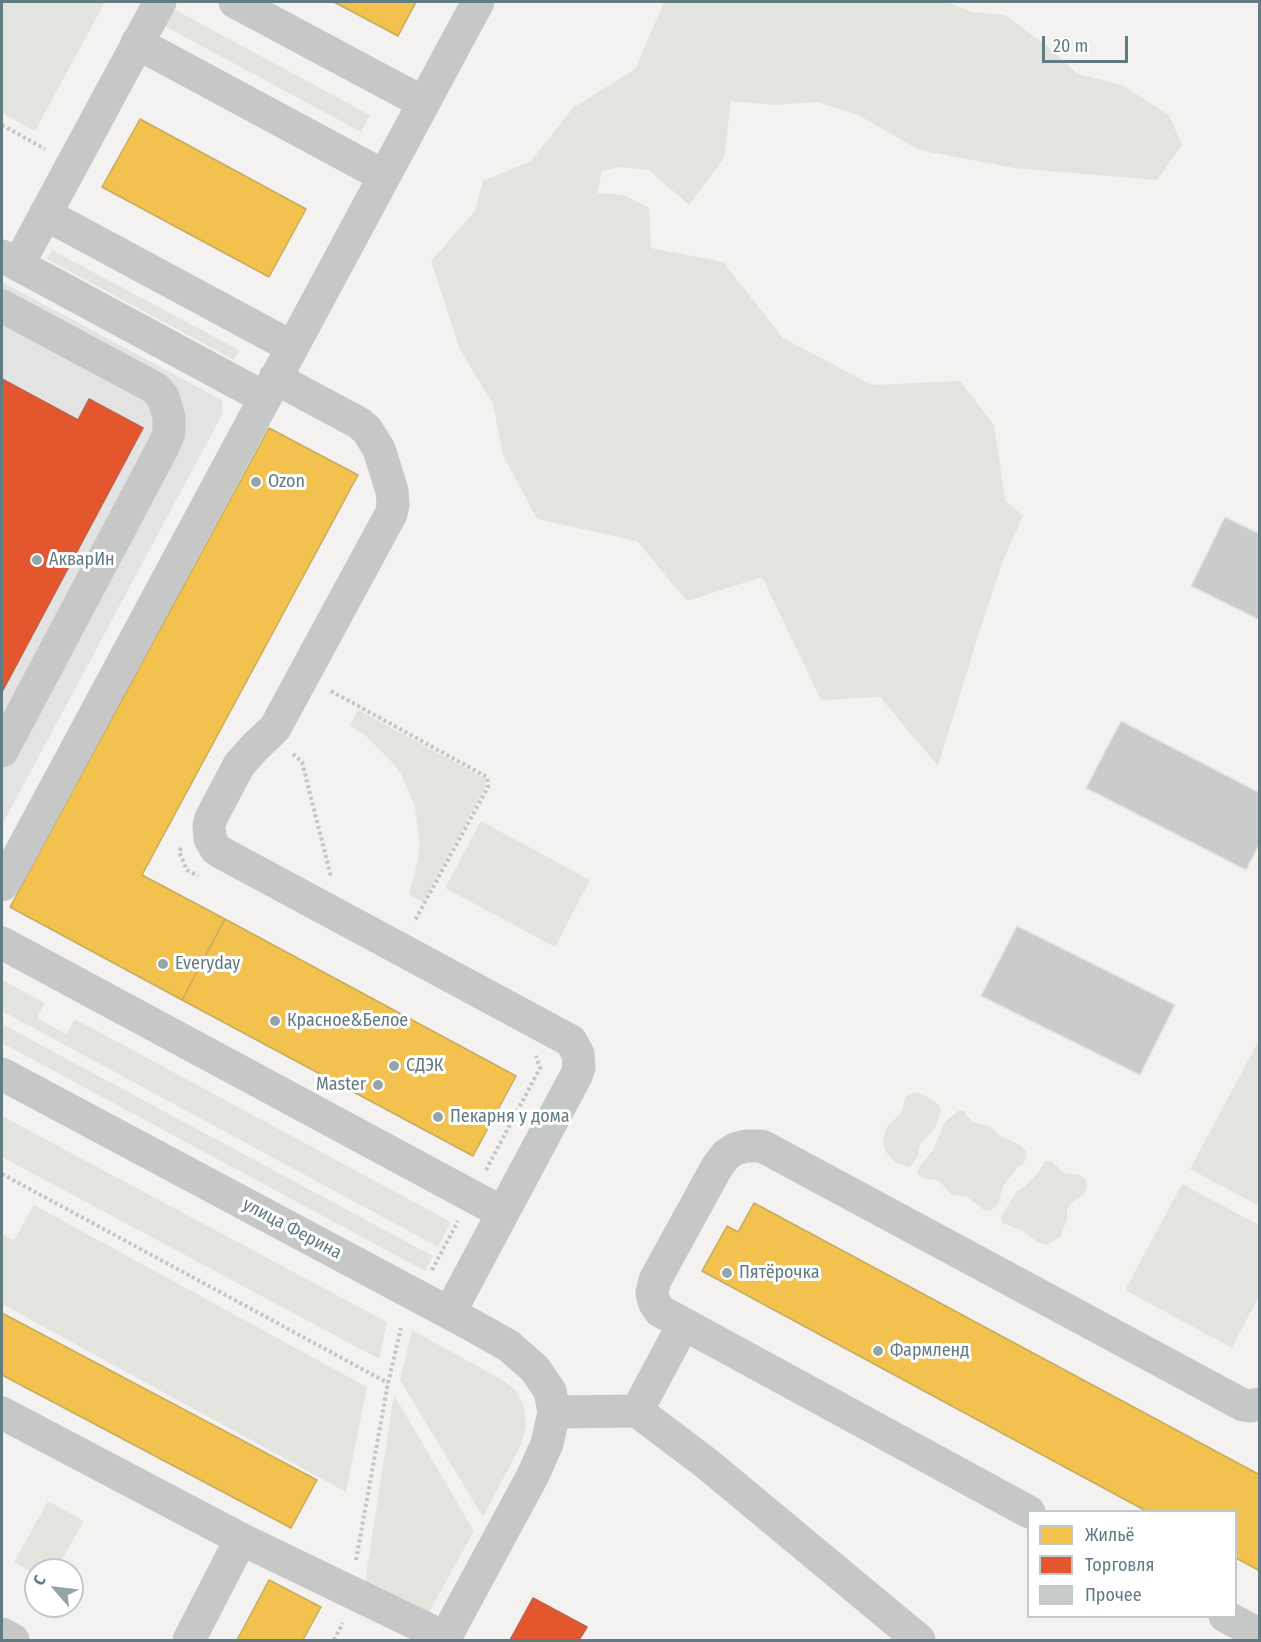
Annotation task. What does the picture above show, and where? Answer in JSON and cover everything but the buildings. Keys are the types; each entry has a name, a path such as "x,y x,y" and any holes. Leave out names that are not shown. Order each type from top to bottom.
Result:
{"street":[{"path":"159,2 45,214 10,261 270,388 359,423 367,430 379,449 393,498 391,514 275,728 239,765 208,826 210,839 216,849 222,853 571,1041 578,1054 579,1068 576,1076 450,1312"},
{"path":"236,2 424,103"},
{"path":"2,885 478,2"},
{"path":"137,43 384,176"},
{"path":"45,214 292,347"},
{"path":"2,306 155,387 163,397 169,417 169,433 163,447 2,751"},
{"path":"2,943 503,1213"},
{"name":"улица Ферина","path":"2,1074 450,1312 509,1346 535,1369 550,1391 554,1412"},
{"path":"1027,1511 660,1311 654,1302 652,1293 655,1280 717,1167 726,1155 746,1146 762,1146 1243,1405 1250,1407 1260,1404"},
{"path":"637,1412 683,1325"},
{"path":"2,1413 241,1539 350,1590 445,1639 532,1477 547,1444 554,1412 637,1412 706,1463 919,1641"},
{"path":"189,1641 241,1539"},
{"path":"1227,1618 1260,1635"},
{"path":"2,1634 14,1641"}],"path":[{"path":"2,125 72,163"},
{"path":"303,676 487,777 488,787 400,949"},
{"path":"265,738 302,762 333,882 331,893 323,908"},
{"path":"179,852 185,842"},
{"path":"489,1164 540,1068 536,1056"},
{"path":"2,1174 388,1383"},
{"path":"429,1276 456,1225"},
{"path":"350,1590 388,1383 401,1328"}],"shaded area":[{"path":"2,2 105,2 35,131 2,113"},
{"path":"664,2 946,2 972,12 1005,15 1047,46 1078,74 1122,85 1169,115 1182,145 1157,180 1014,168 919,150 858,115 817,102 776,105 731,101 724,158 689,205 649,170 619,167 602,171 597,193 624,195 649,208 651,248 723,262 783,338 872,385 960,381 994,425 1005,500 1023,516 1003,561 938,766 880,697 821,700 762,577 687,601 637,541 537,519 503,455 493,404 460,350 431,261 475,211 483,181 531,161 573,108 635,69"},
{"path":"168,6 370,115 361,132 159,23"},
{"path":"52,250 239,350 234,360 47,259"},
{"path":"2,282 222,400 222,415 2,825"},
{"path":"358,710 484,778 486,786 423,902 409,894 420,842 415,807 401,774 390,760 365,735 350,726"},
{"path":"481,821 590,880 555,947 445,888"},
{"path":"2,980 45,1003 37,1018 66,1034 75,1019 451,1222 438,1247 2,1011"},
{"path":"2,1024 433,1256 425,1271 2,1043"},
{"path":"1259,1040 1259,1206 1190,1169"},
{"path":"914,1092 934,1101 939,1105 941,1112 935,1128 920,1145 918,1156 911,1166 907,1167 896,1163 885,1151 883,1139 887,1127 902,1112 905,1097"},
{"path":"958,1111 963,1111 973,1122 990,1126 1000,1136 1020,1145 1026,1151 1024,1163 1003,1186 998,1203 991,1211 984,1210 967,1197 952,1195 934,1179 925,1179 917,1174 920,1166 933,1150 945,1122"},
{"path":"2,1116 387,1322 379,1359 2,1157"},
{"path":"1045,1161 1052,1162 1064,1173 1080,1175 1086,1180 1087,1186 1084,1194 1071,1203 1067,1210 1067,1219 1061,1236 1045,1245 1037,1242 1024,1231 1002,1223 1001,1217 1016,1192 1038,1173"},
{"path":"1182,1184 1259,1225 1259,1296 1232,1348 1125,1290"},
{"path":"34,1205 367,1387 346,1492 2,1304 2,1234 14,1240"},
{"path":"412,1330 504,1381 516,1391 524,1407 526,1425 521,1445 483,1517 400,1380"},
{"path":"394,1395 474,1531 427,1616 365,1582"},
{"path":"48,1501 84,1521 63,1558 24,1558 24,1568 14,1562"}],"place":[{"name":"Ozon","path":"256,482"},
{"name":"АкварИн","path":"37,560"},
{"name":"Everyday","path":"163,964"},
{"name":"Красное&Белое","path":"275,1021"},
{"name":"СДЭК","path":"394,1066"},
{"name":"Master","path":"378,1085"},
{"name":"Пекарня у дома","path":"438,1117"},
{"name":"Пятёрочка","path":"727,1273"},
{"name":"Фармленд","path":"878,1351"}]}
